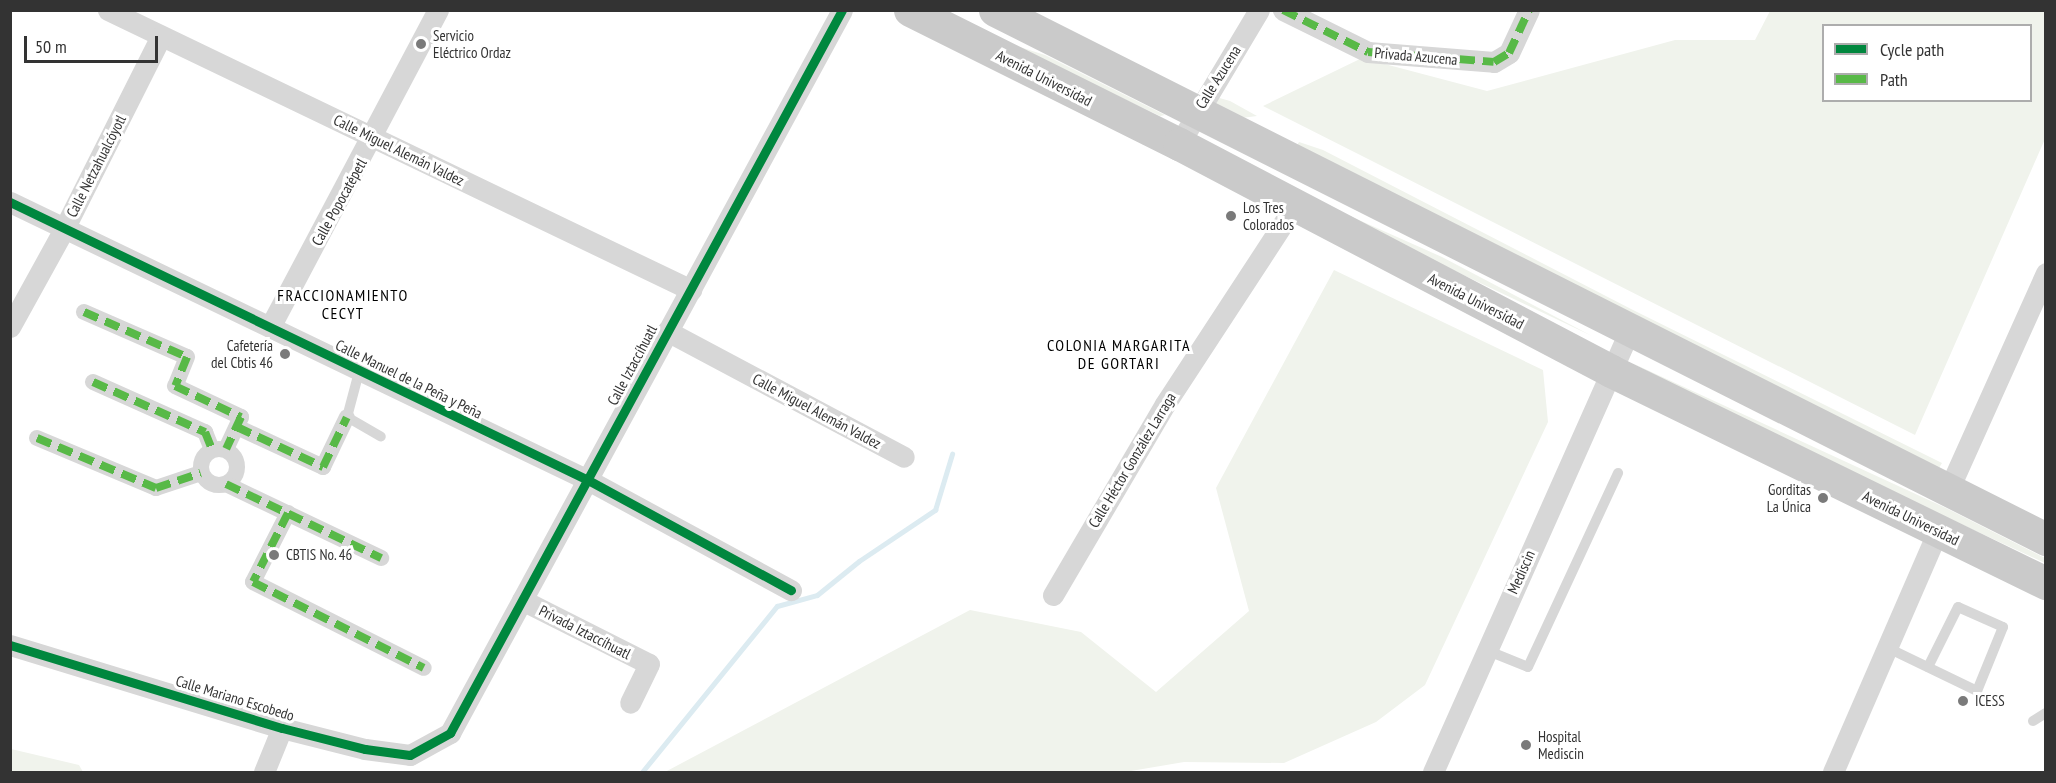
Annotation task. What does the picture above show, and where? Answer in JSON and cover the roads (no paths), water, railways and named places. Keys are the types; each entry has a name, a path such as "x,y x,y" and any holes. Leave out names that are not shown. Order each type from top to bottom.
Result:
{"main road":[{"name":"Avenida Universidad","path":"910,10 1179,144 1294,207 1611,371 2046,584"},
{"path":"995,10 1197,109 2046,539"}],"street":[{"name":"Calle Miguel Alemán Valdez","path":"108,10 691,290"},
{"name":"Calle Popocatépetl","path":"270,327 374,138 438,10"},
{"name":"Calle Iztaccíhuatl","path":"450,733 842,10"},
{"name":"Calle Azucena","path":"1179,144 1197,109 1259,10"},
{"name":"Privada Azucena","path":"1283,10 1368,52 1494,62 1509,53 1529,10"},
{"name":"Calle Netzahualcóyotl","path":"10,327 64,229 161,36"},
{"name":"Calle Manuel de la Peña y Peña","path":"10,202 359,372 588,480 791,590"},
{"name":"Calle Héctor González Larraga","path":"1053,595 1165,404 1294,207"},
{"path":"1948,491 2046,273"},
{"path":"84,312 187,357 175,386 241,417 237,427 219,449 201,459 201,473 211,484 226,484 381,558"},
{"name":"Mediscin","path":"1432,772 1631,328"},
{"name":"Calle Miguel Alemán Valdez","path":"667,332 904,457"},
{"path":"93,382 205,432 219,449 236,460 236,474 226,484"},
{"path":"237,427 323,467 347,417"},
{"path":"37,438 156,488 201,473"},
{"path":"288,513 253,582 424,668"},
{"path":"1833,772 1938,531"},
{"name":"Privada Iztaccíhuatl","path":"522,600 649,664 630,703"},
{"name":"Calle Mariano Escobedo","path":"10,645 282,728 365,749 410,755 450,733"},
{"path":"264,772 282,728"}],"lane":[{"path":"359,372 347,417 381,437"},
{"path":"1486,650 1528,667 1618,473"},
{"path":"1888,648 1977,691 2003,627 1958,607 1928,667"},
{"path":"2033,721 2046,713"}],"waterway":[{"path":"642,772 777,606 817,595 859,561 935,510 952,454"}],"place":[{"name":"Servicio Eléctrico Ordaz","path":"421,44"},
{"name":"Los Tres Colorados","path":"1231,216"},
{"name":"Cafetería del Cbtis 46","path":"285,354"},
{"name":"Gorditas La Única","path":"1823,498"},
{"name":"CBTIS No. 46","path":"274,555"},
{"name":"ICESS","path":"1963,701"},
{"name":"Hospital Mediscin","path":"1526,745"}],"district":[{"name":"FRACCIONAMIENTO CECYT","path":"343,304"},
{"name":"COLONIA MARGARITA DE GORTARI","path":"1119,354"}]}
